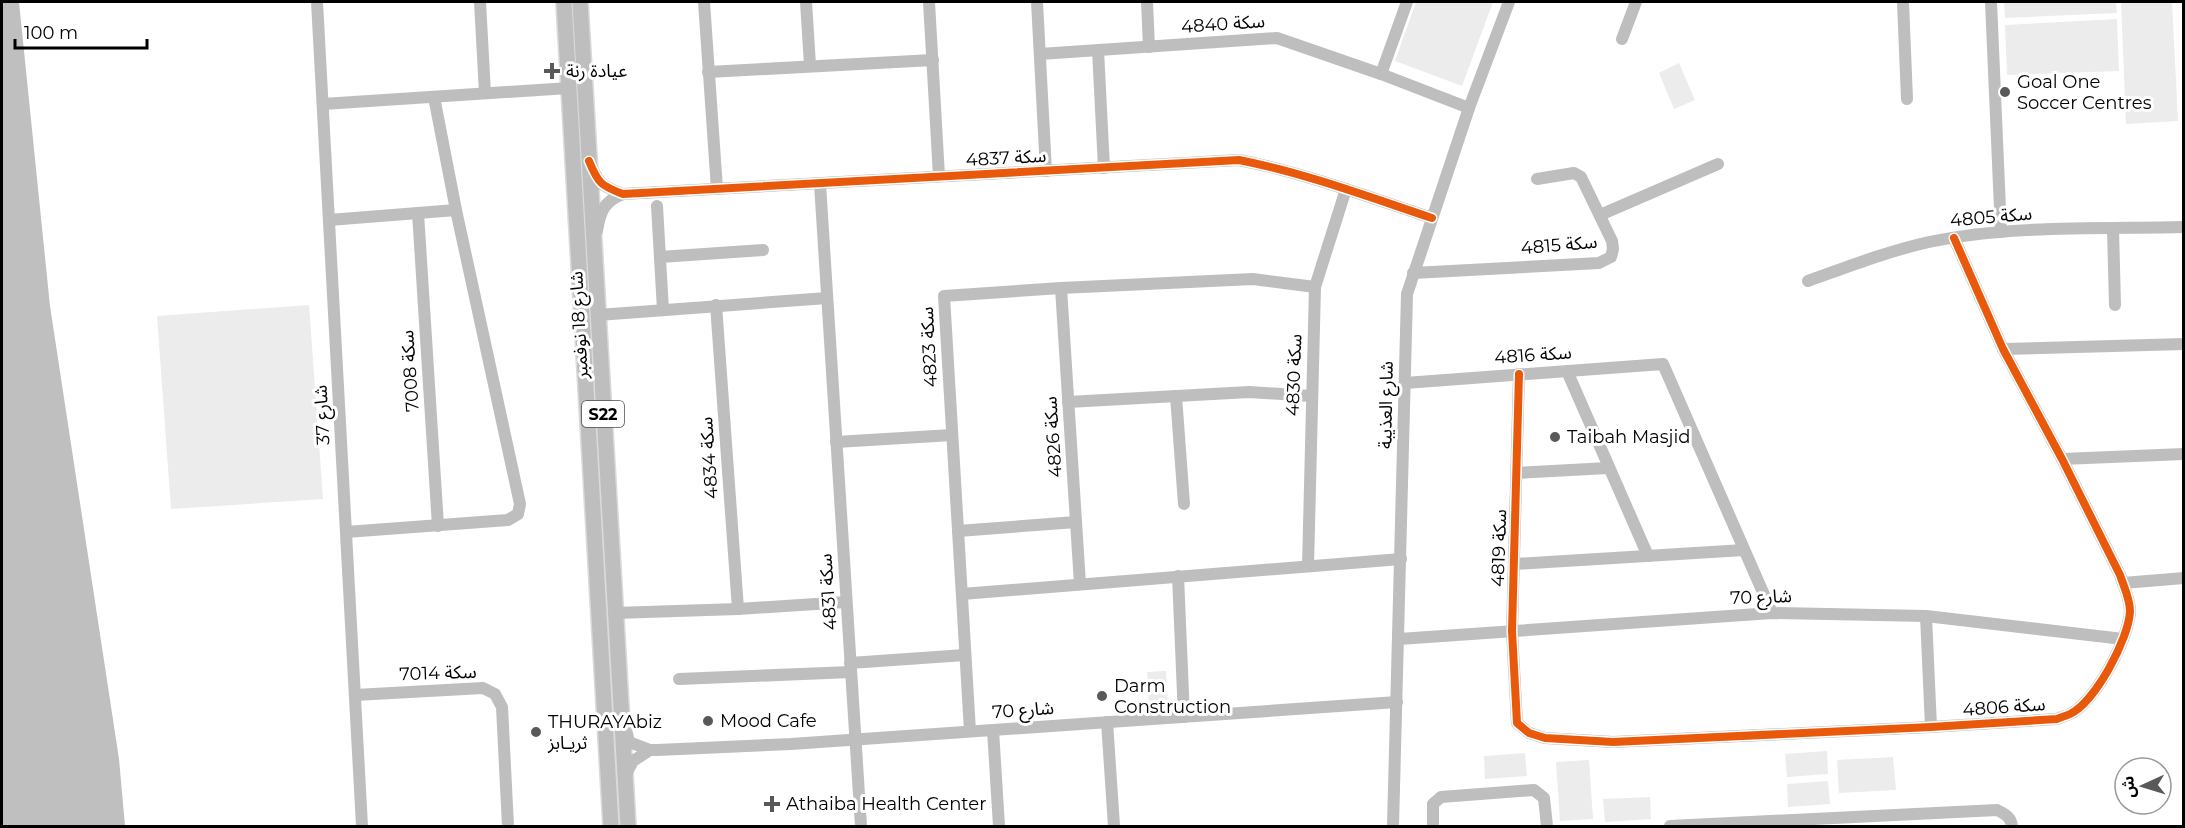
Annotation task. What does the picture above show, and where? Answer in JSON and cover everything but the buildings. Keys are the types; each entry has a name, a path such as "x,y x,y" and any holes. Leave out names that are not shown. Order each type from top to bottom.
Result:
{"main road":[{"name":"شارع 18 نوفمبر","path":"564,2 611,826"},
{"name":"شارع 18 نوفمبر","path":"580,2 628,826"}],"street":[{"name":"شارع 37","path":"317,2 362,826"},
{"path":"480,2 485,93"},
{"path":"704,2 717,189"},
{"path":"806,2 810,65"},
{"path":"929,2 939,176"},
{"path":"1037,2 1046,171"},
{"path":"1147,2 1149,47"},
{"path":"1381,74 1407,2"},
{"name":"شارع العذيبة","path":"1393,826 1407,294 1469,108 1509,2"},
{"path":"1622,39 1636,2"},
{"path":"1904,2 1907,99"},
{"path":"1991,2 2001,232"},
{"name":"سكة 4840","path":"1040,54 1277,38 1381,74 1469,108"},
{"path":"1098,50 1104,168"},
{"path":"708,72 933,60"},
{"path":"323,104 569,88"},
{"path":"346,532 508,520 518,514 520,504 456,210 434,97"},
{"name":"سكة 4837","path":"623,194 1239,160 1346,189 1432,218"},
{"path":"589,161 598,182 623,194"},
{"path":"1600,215 1718,164"},
{"name":"سكة 4815","path":"1413,273 1599,263 1611,257 1612,241 1581,177 1574,172 1537,179"},
{"name":"سكة 4831","path":"820,184 861,826"},
{"name":"سكة 4830","path":"1308,566 1315,287 1346,189"},
{"path":"595,242 598,219 604,205 614,197 623,194"},
{"path":"657,206 663,310"},
{"path":"329,220 456,210"},
{"name":"سكة 7008","path":"418,213 438,526"},
{"name":"سكة 4805","path":"1808,281 1928,242 1954,238 2001,232 2184,227"},
{"path":"2112,228 2115,305"},
{"name":"سكة 4806","path":"1517,723 1529,733 1545,738 1613,742 1931,727 2057,718 2071,714 2080,707 2112,664 2123,639 2130,611 2123,583 2062,459 2003,349 1954,238"},
{"path":"660,256 763,250"},
{"name":"سكة 4823","path":"970,731 944,296 1253,279 1315,287"},
{"name":"سكة 4826","path":"1061,288 1080,584"},
{"path":"598,315 827,298"},
{"name":"سكة 4834","path":"716,305 738,609"},
{"path":"2003,349 2184,344"},
{"name":"سكة 4816","path":"1405,383 1663,364 1744,550"},
{"path":"1567,371 1648,556"},
{"name":"سكة 4819","path":"1517,723 1512,631 1519,374"},
{"path":"1068,402 1249,392 1311,396"},
{"path":"1176,396 1184,504"},
{"path":"836,442 952,435"},
{"path":"2062,459 2184,454"},
{"path":"1517,473 1608,468"},
{"path":"958,531 1076,522"},
{"path":"1514,564 1744,550 1772,613"},
{"path":"962,594 1401,559"},
{"path":"1178,576 1184,717"},
{"path":"2123,583 2184,578"},
{"path":"615,613 738,609 846,602"},
{"name":"شارع 70","path":"1399,639 1772,613 1926,616 2123,639"},
{"path":"1926,616 1931,727"},
{"path":"679,679 850,668 965,655"},
{"name":"سكة 7014","path":"355,695 483,688 495,694 502,707 508,826"},
{"name":"شارع 70","path":"650,750 727,748 1397,702"},
{"path":"621,713 629,742 650,750"},
{"path":"1107,722 1114,826"},
{"path":"993,730 999,826"},
{"path":"625,776 633,760 650,750"},
{"path":"1433,826 1433,804 1441,797 1534,790 1544,798 1547,826"},
{"path":"1670,826 1827,822 1997,810 2007,814 2012,826"}],"shaded area":[{"path":"2,2 19,2 50,306 119,759 125,826 2,826"},
{"path":"1416,2 1493,2 1462,86 1395,61"},
{"path":"2004,2 2116,2 2117,13 2005,18"},
{"path":"2121,2 2172,2 2178,121 2126,124"},
{"path":"2117,19 2119,71 2007,75 2005,25"},
{"path":"1679,63 1695,100 1674,109 1659,73"},
{"path":"309,305 323,499 171,509 157,316"},
{"path":"1166,671 1168,704 1149,705 1147,672"},
{"path":"1827,751 1828,774 1787,777 1785,754"},
{"path":"1525,753 1527,776 1485,779 1484,756"},
{"path":"1893,757 1896,790 1839,793 1837,760"},
{"path":"1589,760 1593,819 1560,821 1556,762"},
{"path":"1828,781 1830,804 1788,807 1787,784"},
{"path":"1650,797 1651,819 1605,822 1603,799"}],"cycle path":[{"path":"589,161 601,183 623,194 1239,160 1312,179 1432,218"},
{"path":"1519,374 1512,631 1517,723 1529,733 1545,738 1613,742 2057,719 2080,707 2100,684 2124,637 2130,611 2129,602 2120,575 2062,459 2003,349 1954,238"}],"place":[{"name":"عيادة رنة","path":"552,71"},
{"name":"Goal One Soccer Centres","path":"2005,92"},
{"name":"Taibah Masjid","path":"1555,437"},
{"name":"Darm Construction","path":"1102,696"},
{"name":"Mood Cafe","path":"708,721"},
{"name":"THURAYAbiz ثريـابز","path":"536,732"},
{"name":"Athaiba Health Center","path":"772,804"}]}
